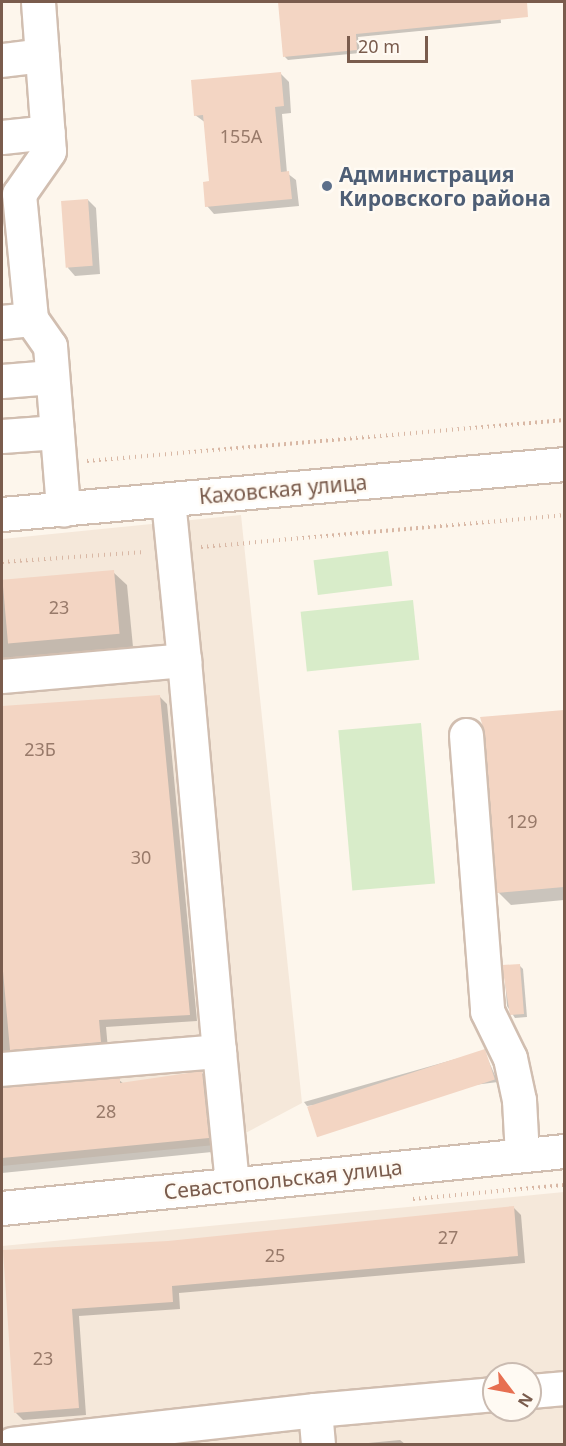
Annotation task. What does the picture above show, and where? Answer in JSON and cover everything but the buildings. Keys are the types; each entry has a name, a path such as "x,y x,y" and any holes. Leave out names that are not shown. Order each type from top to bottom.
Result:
{"street":[{"path":"38,2 49,151 10,195 16,320 50,346 63,509"},
{"path":"2,60 42,55"},
{"path":"2,137 48,132"},
{"path":"2,381 52,377"},
{"path":"2,436 57,432"},
{"name":"Каховская улица","path":"2,514 564,464"},
{"path":"168,500 232,1184"},
{"path":"2,676 184,660"},
{"path":"466,735 487,1011 510,1058 519,1100 522,1155"},
{"path":"2,1069 219,1051"},
{"name":"Севастопольская улица","path":"2,1208 564,1151"},
{"path":"542,1390 564,1388"},
{"path":"12,1444 315,1410 482,1395"},
{"path":"315,1410 318,1444"}],"path":[{"path":"84,462 564,420"},
{"path":"2,562 564,515"}],"shaded area":[{"path":"241,515 302,1103 225,1144 2,1166 2,539"},
{"path":"564,1192 564,1444 2,1444 2,1246"}],"green space":[{"path":"388,551 392,586 318,595 314,560"},
{"path":"413,600 419,660 307,671 301,612"},
{"path":"421,723 435,883 352,891 338,730"}],"place":[{"name":"Администрация Кировского района","path":"327,186"}]}
